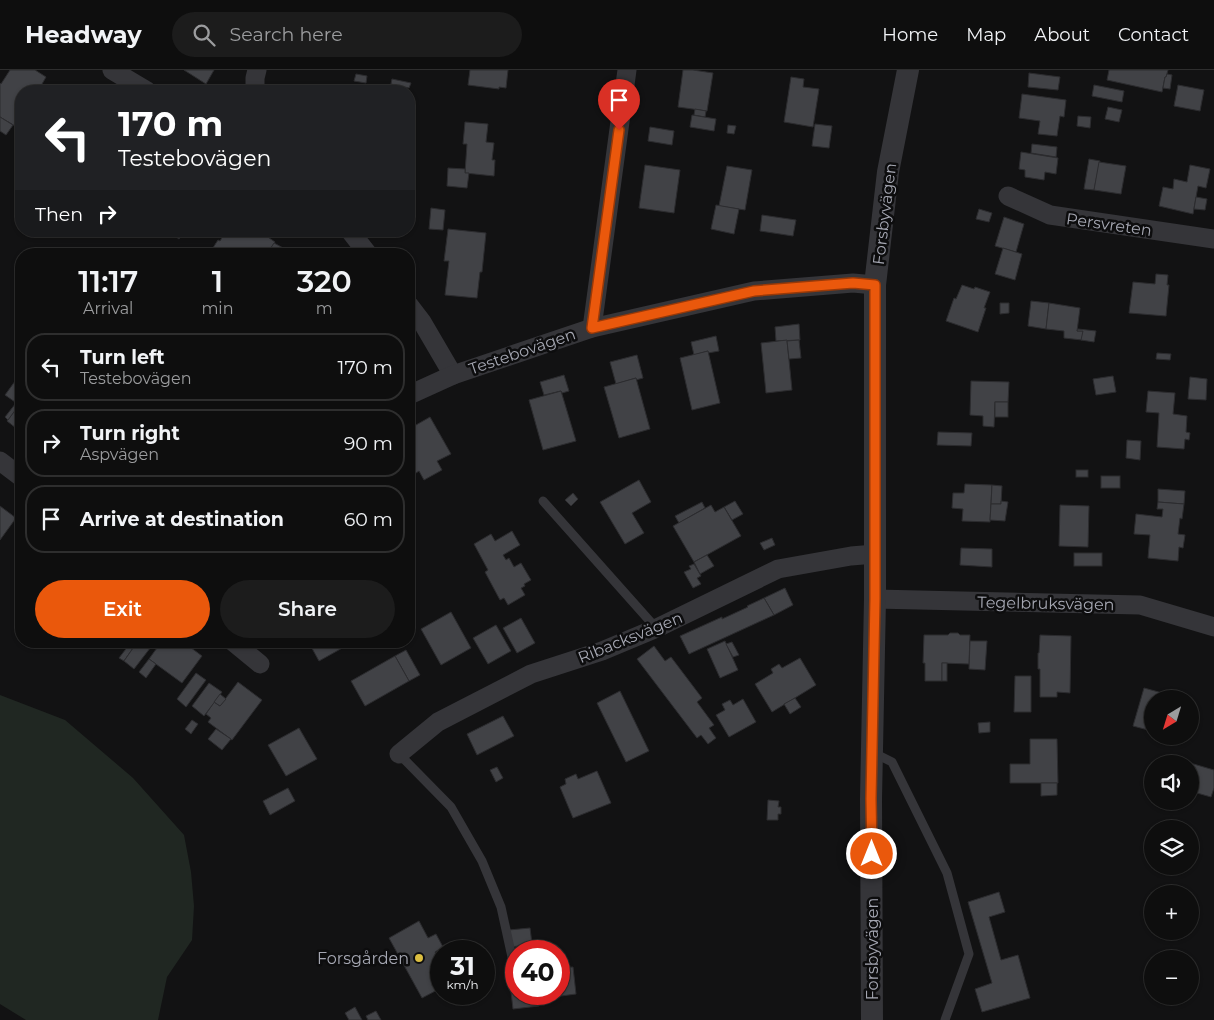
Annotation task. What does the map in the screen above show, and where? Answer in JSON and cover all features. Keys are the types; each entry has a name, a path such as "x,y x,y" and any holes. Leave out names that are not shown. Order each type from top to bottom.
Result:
{"street":[{"path":"112,70 137,85"},
{"path":"255,85 257,70"},
{"path":"592,328 627,70"},
{"name":"Forsbyvägen","path":"872,1020 871,799 875,599 875,285 888,172 908,70"},
{"name":"Persvreten","path":"1008,196 1050,215 1214,239"},
{"path":"355,237 363,248"},
{"name":"Testebovägen","path":"415,392 453,375 592,328 754,291 853,283 875,285"},
{"path":"415,313 453,375"},
{"path":"0,461 15,472"},
{"name":"Ribacksvägen","path":"399,754 438,722 531,674 602,651 657,628 778,569 851,556 875,554"},
{"name":"Tegelbruksvägen","path":"875,599 1140,605 1214,626"},
{"path":"241,648 260,664"}],"lane":[{"path":"543,501 657,628"},
{"path":"872,752 892,762 947,873 969,954 945,1020"},
{"path":"399,754 456,814 482,861 501,907 508,940"}],"shaded area":[{"path":"0,695 65,720 133,778 184,835 191,872 194,906 192,940 167,977 158,1020 26,1020 0,1004"}],"building":[{"path":"10,70 35,70 46,77 41,85 15,85 15,126 0,117 1,84"},
{"path":"184,70 214,70 206,84"},
{"path":"470,70 508,70 506,88 499,87 499,89 468,85"},
{"path":"683,70 713,73 707,111 678,107"},
{"path":"1109,70 1168,70 1162,92 1107,80"},
{"path":"1029,73 1060,77 1058,90 1028,87"},
{"path":"356,74 367,76 366,83 354,81"},
{"path":"1167,74 1172,75 1170,89 1163,88"},
{"path":"791,77 804,79 803,87 819,89 813,127 784,122"},
{"path":"392,79 411,83 410,85 391,84"},
{"path":"1094,85 1124,91 1122,102 1092,96"},
{"path":"1178,85 1204,90 1200,111 1174,106"},
{"path":"1022,94 1066,100 1064,117 1060,116 1057,136 1038,134 1040,121 1019,118"},
{"path":"1108,107 1122,110 1119,122 1105,119"},
{"path":"695,109 706,111 705,117 694,115"},
{"path":"692,115 716,119 714,131 690,127"},
{"path":"1078,116 1091,117 1090,128 1077,126"},
{"path":"0,117 13,125 6,135 0,131"},
{"path":"465,122 488,124 486,142 494,143 492,160 495,160 494,176 465,173 467,144 463,144"},
{"path":"815,124 832,126 829,148 812,146"},
{"path":"728,125 736,126 734,134 727,133"},
{"path":"650,127 674,131 672,145 648,141"},
{"path":"1032,144 1057,147 1056,157 1031,153"},
{"path":"1021,152 1058,158 1056,174 1045,172 1044,180 1025,177 1025,170 1019,169"},
{"path":"1089,159 1100,161 1094,190 1084,189"},
{"path":"1099,162 1126,166 1121,194 1094,190"},
{"path":"645,165 680,170 674,213 639,208"},
{"path":"1190,165 1210,169 1206,188 1198,186 1193,214 1159,206 1163,187 1173,189 1174,179 1187,182"},
{"path":"727,166 752,170 745,210 719,206"},
{"path":"448,168 465,169 465,173 469,173 467,188 447,186"},
{"path":"1196,197 1207,199 1205,210 1194,209"},
{"path":"716,205 739,209 734,234 711,229"},
{"path":"431,208 445,210 443,230 429,229"},
{"path":"979,209 992,213 989,222 976,219"},
{"path":"762,215 796,220 793,236 760,231"},
{"path":"1004,217 1024,224 1016,252 995,246"},
{"path":"448,229 486,233 477,298 445,295 449,261 444,261"},
{"path":"222,237 268,237 275,242 271,248 213,248 218,240 220,241"},
{"path":"274,243 283,248 271,248"},
{"path":"1003,248 1022,254 1015,280 995,274"},
{"path":"1156,274 1168,275 1166,316 1129,313 1133,282 1155,284"},
{"path":"962,285 990,292 978,332 946,321 954,298 956,299"},
{"path":"1031,301 1049,303 1046,329 1028,326"},
{"path":"1000,303 1009,303 1009,313 1000,314"},
{"path":"1049,303 1080,308 1077,331 1083,331 1082,340 1064,338 1064,331 1046,329"},
{"path":"799,324 800,340 776,341 775,327"},
{"path":"1078,329 1096,331 1094,342 1081,340 1083,331 1077,331"},
{"path":"716,336 719,351 708,353 708,351 694,355 691,342"},
{"path":"787,340 792,390 766,393 761,343"},
{"path":"799,340 801,358 789,359 787,341"},
{"path":"708,351 720,403 692,410 680,358"},
{"path":"1157,353 1171,354 1170,360 1156,359"},
{"path":"637,355 643,378 636,380 636,378 616,384 610,362"},
{"path":"564,375 569,391 544,395 540,382"},
{"path":"1113,376 1116,392 1096,395 1093,379"},
{"path":"1190,377 1207,379 1206,400 1188,399"},
{"path":"636,378 650,429 619,438 604,387"},
{"path":"15,381 15,402 5,395"},
{"path":"971,381 1009,382 1008,402 995,402 994,427 983,426 983,416 970,415"},
{"path":"561,391 576,441 543,450 529,400"},
{"path":"1148,391 1175,393 1173,414 1187,416 1186,432 1190,433 1189,440 1185,439 1184,449 1157,447 1159,413 1146,412"},
{"path":"995,402 1008,402 1008,417 995,417"},
{"path":"15,404 15,410 8,420 5,417"},
{"path":"15,410 15,427 7,421"},
{"path":"430,417 451,454 437,461 442,470 424,480 419,471 416,473 415,471 415,426"},
{"path":"938,432 972,433 971,446 937,445"},
{"path":"1127,440 1141,441 1140,460 1126,458"},
{"path":"1076,470 1088,470 1088,477 1076,477"},
{"path":"1101,476 1120,476 1120,488 1101,488"},
{"path":"639,480 651,502 632,513 644,533 625,544 600,502"},
{"path":"965,484 992,485 990,522 962,521 963,509 952,508 953,493 964,493"},
{"path":"992,485 1002,486 1001,504 991,504"},
{"path":"1158,489 1185,491 1184,504 1158,502"},
{"path":"573,493 578,499 571,506 565,500"},
{"path":"735,501 743,514 732,520 724,507"},
{"path":"1001,501 1008,502 1005,521 990,520 991,504 1001,504"},
{"path":"702,502 705,508 679,523 675,516"},
{"path":"1158,502 1184,504 1178,534 1185,535 1183,548 1179,547 1178,561 1148,558 1150,535 1134,534 1136,514 1162,517 1163,509 1157,509"},
{"path":"711,505 715,512 724,507 741,536 694,562 673,526"},
{"path":"1060,505 1089,506 1088,547 1059,546"},
{"path":"0,506 15,517 15,519 0,540"},
{"path":"512,531 520,545 503,555 506,560 509,558 514,567 521,563 531,580 521,588 525,595 508,605 504,598 500,600 485,572 488,570 474,544 491,534 495,541"},
{"path":"772,538 775,545 764,550 760,543"},
{"path":"961,548 992,549 992,567 960,565"},
{"path":"1074,553 1102,553 1102,566 1074,566"},
{"path":"707,555 714,566 700,574 694,562"},
{"path":"694,564 701,576 697,578 701,584 693,588 684,572 691,569 689,566"},
{"path":"785,588 793,605 774,615 764,598"},
{"path":"764,598 774,615 689,654 680,636 722,617 722,619"},
{"path":"451,612 471,648 441,665 421,629"},
{"path":"521,618 535,643 517,653 503,628"},
{"path":"496,625 511,651 488,664 473,638"},
{"path":"950,633 970,635 969,664 942,663 942,681 925,681 925,663 923,663 924,635 948,635"},
{"path":"1040,635 1071,636 1070,693 1057,692 1057,697 1040,697 1038,653"},
{"path":"725,641 738,670 720,678 707,649"},
{"path":"970,641 987,641 985,670 969,669"},
{"path":"732,642 739,655 733,657 726,644"},
{"path":"654,646 665,661 671,657 702,698 697,702 714,725 709,728 716,738 708,744 701,735 697,738 637,659"},
{"path":"127,648 133,648 124,661 119,658"},
{"path":"133,648 150,648 134,669 124,661"},
{"path":"157,648 191,648 202,656 182,683 149,659"},
{"path":"312,648 342,648 319,661"},
{"path":"406,650 420,675 409,681 395,656"},
{"path":"395,656 409,681 365,706 351,681"},
{"path":"800,658 816,685 772,712 755,684 773,673 771,669 779,664 782,668"},
{"path":"149,659 156,664 146,678 139,672"},
{"path":"942,663 947,663 947,681 942,681"},
{"path":"196,673 206,680 186,707 177,699"},
{"path":"1015,676 1031,676 1031,712 1014,712"},
{"path":"238,682 262,700 232,740 208,722 211,718 206,714 214,702 220,706"},
{"path":"209,683 222,692 204,716 192,706"},
{"path":"1144,688 1151,690 1144,690 1144,729 1133,726"},
{"path":"620,691 649,751 626,762 597,703"},
{"path":"220,694 226,699 220,706 214,702"},
{"path":"795,698 801,707 790,714 784,704"},
{"path":"743,699 756,722 729,737 716,715 725,710 722,704 730,700 733,705"},
{"path":"503,716 514,736 477,755 467,734"},
{"path":"192,720 198,724 191,734 185,729"},
{"path":"990,722 990,732 979,733 978,723"},
{"path":"299,728 317,759 286,776 268,745"},
{"path":"216,729 231,739 222,750 208,739"},
{"path":"1030,739 1057,739 1058,783 1010,783 1010,764 1030,764"},
{"path":"1199,766 1214,770 1214,788 1211,797 1199,794"},
{"path":"497,767 503,778 496,782 490,770"},
{"path":"597,771 611,803 573,818 560,787 566,784 565,779 576,774 578,779"},
{"path":"1041,783 1057,783 1057,795 1041,796"},
{"path":"288,788 295,801 270,815 263,801"},
{"path":"768,800 779,801 778,807 781,807 781,814 778,814 778,820 767,820"},
{"path":"999,892 1005,912 989,917 1001,960 1018,955 1030,998 982,1012 975,989 992,983 968,902"},
{"name":"Forsgården","path":"419,921 428,938 436,934 439,940 430,940 430,994 422,998 389,938"},
{"path":"530,928 532,940 510,940 509,930"},
{"path":"570,967 573,967 576,994 570,995"},
{"path":"513,1005 539,1006 513,1009"},
{"path":"355,1007 362,1020 349,1020 345,1013"},
{"path":"376,1011 381,1020 368,1020 366,1016"}],"place":[{"name":"Forsgården","path":"419,958"}],"route":[{"path":"619,130 592,328 754,291 853,283 875,285 875,599 871,799 872,854"}]}
